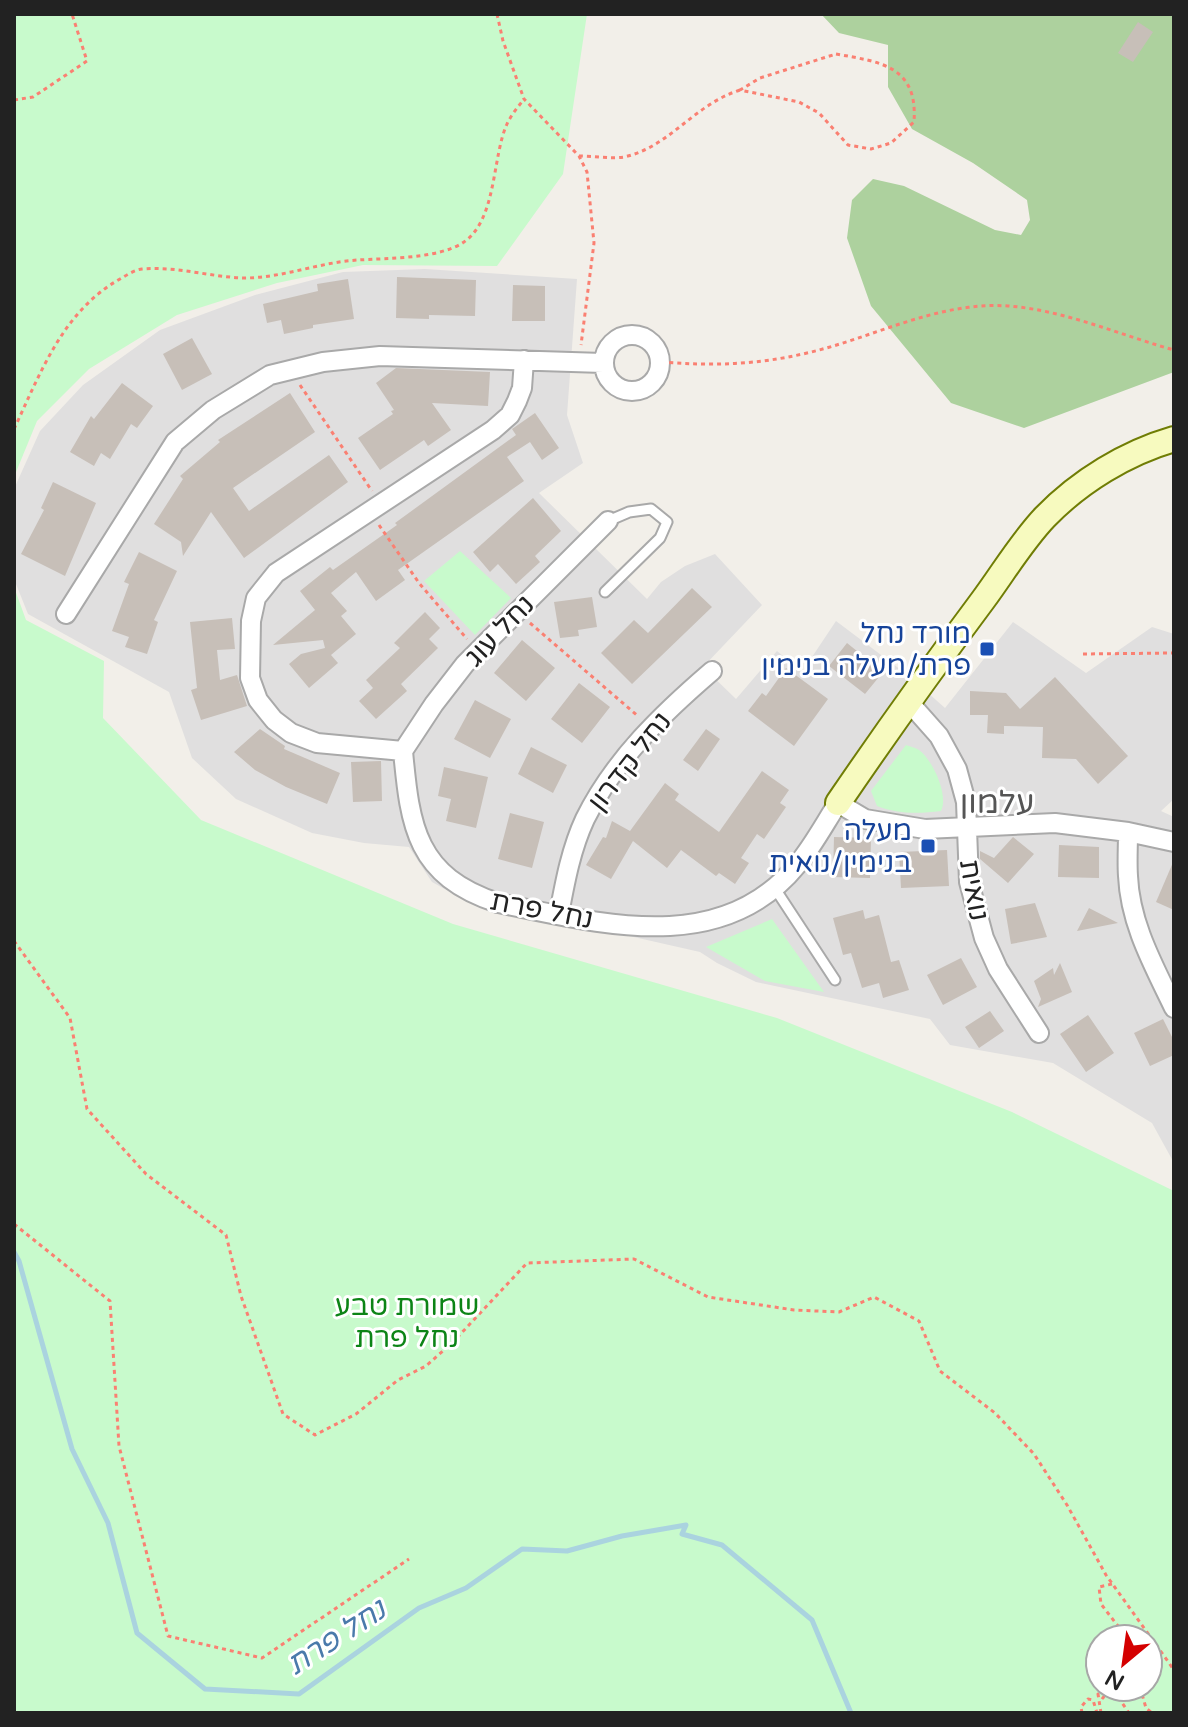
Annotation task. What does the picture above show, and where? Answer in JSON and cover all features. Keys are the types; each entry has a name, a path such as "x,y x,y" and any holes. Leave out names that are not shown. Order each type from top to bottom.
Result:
{"street":[{"path":"627,335 646,338 659,353 661,362 656,380 650,386 633,392 624,391 609,380 603,363 610,345 627,335"},
{"path":"66,614 175,442 213,410 270,375 323,362 380,356 603,363"},
{"path":"403,751 317,743 291,733 274,720 258,700 250,678 251,621 256,598 276,573 469,447 510,415 522,388 524,360"},
{"path":"1174,439 1146,447 1115,463 1081,486 1045,517 908,701 838,803 865,819 925,829 1055,823 1128,832 1174,842"},
{"name":"נחל עוג","path":"403,751 434,704 478,651 608,521"},
{"name":"נחל קדרון","path":"559,914 574,848 599,793 651,727 712,671"},
{"name":"נואית","path":"908,701 939,736 957,769 966,802 969,882 984,938 998,969 1039,1033"},
{"name":"נחל פרת","path":"403,751 411,820 422,846 437,868 456,885 498,903 639,927 695,925 725,917 745,907 774,887 797,865 838,803"},
{"path":"1128,832 1128,878 1138,929 1174,1008"}],"lane":[{"path":"605,592 660,538 667,522 651,509 629,512 608,521"},
{"path":"774,887 835,980"}],"path":[{"path":"14,100 33,97 87,61 72,14"},
{"path":"497,14 503,41 524,99 579,156 587,172 594,243 579,362"},
{"path":"579,156 623,157 654,146 719,97 740,90 760,78 836,54 894,67 915,101 914,122 891,143 871,149 848,145 819,113 799,102 740,90"},
{"path":"14,429 47,361 76,312 102,289 138,269 172,269 246,278 288,273 347,260 435,252 465,241 479,224 492,190 507,124 524,99"},
{"path":"661,362 711,366 753,364 809,353 919,318 965,308 1008,306 1054,315 1174,350"},
{"path":"290,370 419,583 478,651"},
{"path":"517,611 580,669 651,727"},
{"path":"1083,654 1174,653"},
{"path":"14,941 70,1018 87,1109 146,1174 226,1235 241,1296 283,1414 315,1435 356,1414 398,1380 426,1366 454,1341 527,1263 634,1259 708,1297 794,1310 839,1312 874,1297 919,1321 940,1371 995,1413 1034,1454 1112,1584 1174,1670"},
{"path":"14,1224 110,1301 119,1446 168,1636 262,1658 409,1559"},
{"path":"1112,1584 1099,1587 1101,1604 1116,1623"},
{"path":"1099,1713 1098,1694 1103,1698 1108,1690 1116,1694 1129,1713"},
{"path":"1082,1713 1081,1707 1088,1699 1093,1700 1099,1713"}],"shaded area":[{"name":"עלמון","path":"425,269 577,279 567,415 583,463 539,493 647,599 661,582 685,566 715,554 762,605 703,667 736,699 777,651 802,672 836,621 909,676 945,708 1013,622 1086,673 1152,627 1174,634 1174,799 1161,811 1174,817 1174,1163 1152,1123 1053,1063 950,1045 930,1019 756,982 700,952 461,898 432,882 409,847 364,843 312,833 236,799 192,758 169,692 28,614 14,579 14,489 40,431 83,385 160,330 255,295 343,272"}],"green space":[{"path":"14,14 587,14 563,174 497,266 363,265 277,283 177,315 89,369 37,421 14,477"},
{"path":"821,14 1174,14 1174,372 1024,428 951,403 871,306 847,238 852,200 873,179 904,186 995,230 1021,235 1030,220 1027,200 973,163 912,129 888,87 888,45 839,33"},
{"path":"460,551 511,598 475,635 424,581"},
{"name":"שמורת טבע נחל פרת","path":"14,587 26,620 104,661 103,718 201,820 453,924 777,1018 1012,1112 1174,1191 1174,1713 14,1713"},
{"path":"906,745 919,750 934,770 943,797 941,811 908,813 877,806 871,791"},
{"path":"772,919 824,992 765,981 706,947"}],"building":[{"path":"1138,22 1153,32 1133,62 1118,53"},
{"path":"397,277 476,280 475,316 396,318"},
{"path":"348,279 354,319 313,325 313,328 284,334 281,320 267,323 263,304 318,291 317,284"},
{"path":"513,285 545,286 545,321 512,321"},
{"path":"192,338 212,374 182,390 163,354"},
{"path":"396,368 490,372 488,406 432,403 451,430 428,446 424,440 380,470 358,438 393,414 391,411 394,410 376,383"},
{"path":"122,383 153,406 137,428 131,424 110,459 101,453 94,466 70,452 91,416 94,419"},
{"path":"290,393 315,432 233,488 249,511 329,455 348,482 244,558 211,512 183,556 181,542 154,524 183,479 180,476 220,442 218,440"},
{"path":"535,413 559,448 542,460 530,442 507,457 524,481 398,570 405,580 376,601 356,572 331,593 347,611 341,616 356,634 331,655 338,663 309,688 289,664 301,654 325,648 323,640 273,645 315,610 300,591 330,567 333,570 397,525 395,523 516,435 512,429"},
{"path":"53,482 96,503 65,576 21,554 44,510 41,508"},
{"path":"533,498 561,531 535,556 540,562 516,584 498,564 490,572 473,552"},
{"path":"139,552 177,571 154,620 158,622 147,654 125,647 129,637 112,631 129,584 124,582"},
{"path":"692,588 712,607 632,684 601,653 634,620 648,633"},
{"path":"592,597 597,627 578,630 579,636 560,638 554,602"},
{"path":"425,612 440,628 429,639 438,648 401,684 407,691 376,719 359,701 373,688 366,680 400,648 394,643"},
{"path":"232,618 235,649 217,650 220,680 237,675 247,706 201,720 191,690 197,688 190,622"},
{"path":"522,640 555,668 526,701 494,673"},
{"path":"847,643 883,672 865,694 829,666"},
{"path":"786,668 828,699 794,746 748,711 762,693 766,696"},
{"path":"1055,677 1128,756 1098,784 1076,759 1042,758 1043,727 1004,726 1004,734 987,733 988,715 970,715 970,691 1006,693 1020,709"},
{"path":"579,683 610,707 582,743 551,719"},
{"path":"475,700 511,719 490,758 454,739"},
{"path":"260,729 285,746 284,749 340,773 327,804 255,770 234,752"},
{"path":"706,729 720,739 698,771 683,760"},
{"path":"531,747 567,765 553,793 518,774"},
{"path":"381,761 382,801 353,802 351,762"},
{"path":"444,767 488,777 476,828 446,821 451,799 438,796"},
{"path":"762,771 789,790 780,803 786,807 764,839 757,834 741,858 749,863 735,884 719,873 716,876 681,850 667,868 633,841 611,879 586,865 603,837 606,838 612,821 630,831 665,783 679,794 675,800 719,832"},
{"path":"510,813 544,822 532,868 498,859"},
{"path":"834,837 871,838 870,878 833,877"},
{"path":"1013,837 1034,854 1008,883 980,859 980,851 994,858"},
{"path":"1059,845 1099,847 1099,878 1058,877"},
{"path":"947,850 949,886 901,888 899,852"},
{"path":"1174,860 1174,910 1156,902"},
{"path":"1035,903 1047,937 1011,944 1005,909"},
{"path":"1089,908 1118,923 1077,931"},
{"path":"863,910 865,919 879,915 891,962 899,960 909,990 883,998 879,983 862,988 851,953 843,955 833,918"},
{"path":"961,958 977,987 943,1005 927,975"},
{"path":"1060,963 1072,992 1038,1007 1041,999 1034,981 1053,968 1054,975"},
{"path":"990,1011 1004,1031 979,1048 965,1027"},
{"path":"1088,1015 1114,1053 1086,1072 1060,1034"},
{"path":"1163,1019 1174,1041 1174,1055 1150,1066 1134,1033"}],"waterway":[{"name":"נחל פרת","path":"14,1252 72,1449 108,1523 137,1633 205,1689 299,1694 419,1608 466,1588 522,1549 567,1551 622,1536 686,1525 682,1534 722,1545 812,1620 851,1713"}],"place":[{"name":"מורד נחל פרת/מעלה בנימין","path":"987,649"},
{"name":"מעלה בנימין/נואית","path":"928,846"}],"district":[{"name":"עלמון","path":"997,802"}]}
